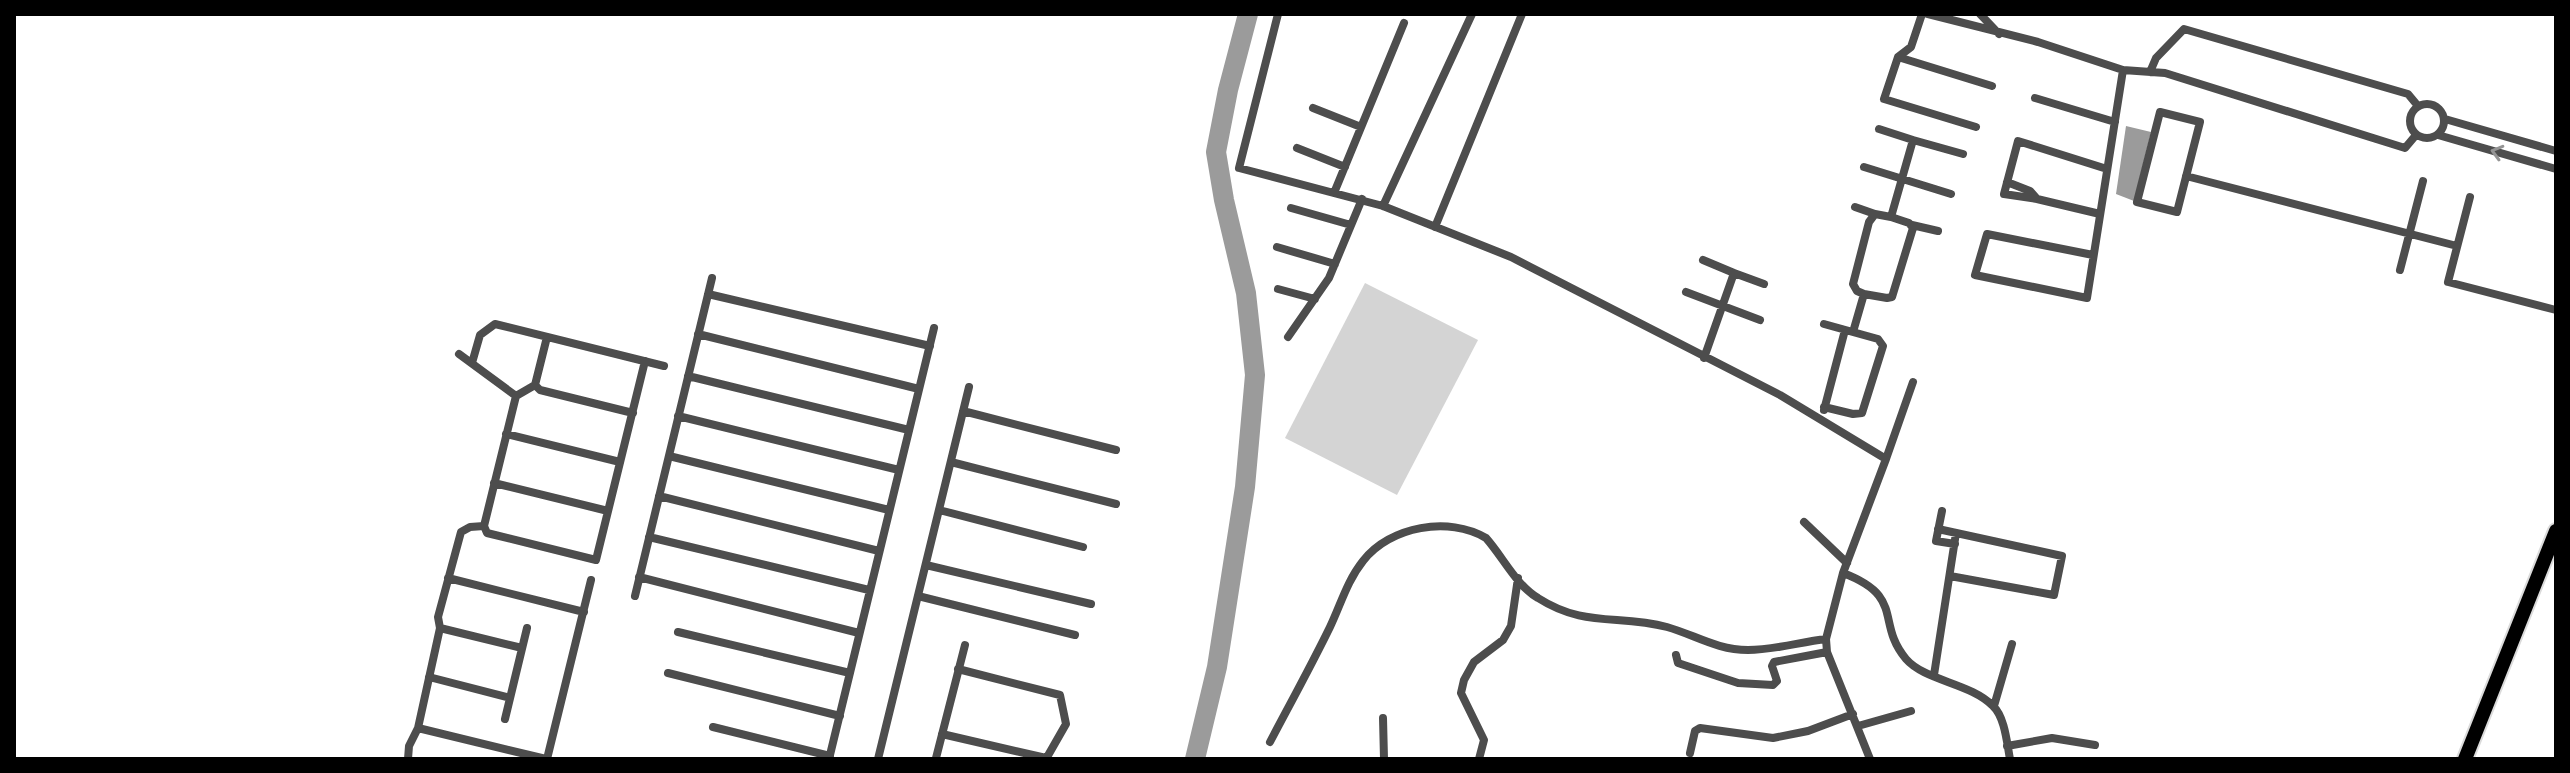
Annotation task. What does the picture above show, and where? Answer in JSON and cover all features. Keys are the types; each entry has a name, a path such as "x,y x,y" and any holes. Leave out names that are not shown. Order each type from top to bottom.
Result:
{"main road":[{"path":"2465,759 2556,531"}],"street":[{"path":"1278,14 1239,168 1362,199 1511,257 1780,395 1886,459"},
{"path":"1383,206 1472,14"},
{"path":"1435,227 1522,14"},
{"path":"1976,127 1884,99 1898,57 1911,47 1925,14 2038,42 2123,70 2165,73 2405,148 2416,135"},
{"path":"1980,14 1999,34"},
{"path":"1334,193 1404,23"},
{"path":"2150,72 2156,58 2184,29 2408,94 2418,106"},
{"path":"1898,57 1992,86"},
{"path":"2093,255 1987,234 1975,275 2087,298 2123,70"},
{"path":"2035,98 2115,122"},
{"path":"2429,104 2440,109 2445,119 2438,135 2427,139 2416,135 2410,126 2410,114 2418,106 2429,104"},
{"path":"1313,108 1361,127"},
{"path":"2160,112 2200,122 2186,176 2177,212 2137,202 2160,112"},
{"path":"2445,119 2556,151"},
{"path":"1879,129 1963,154"},
{"path":"2438,135 2556,169"},
{"path":"1891,217 1913,140"},
{"path":"2100,214 2037,199 2030,191 2007,182 2018,141 2107,169"},
{"path":"1297,148 1345,167"},
{"path":"1864,167 1951,194"},
{"path":"2186,176 2457,246"},
{"path":"2400,270 2423,181"},
{"path":"2470,197 2448,282 2556,310"},
{"path":"1288,337 1335,264 1362,199"},
{"path":"1855,207 1938,231"},
{"path":"1291,208 1351,225"},
{"path":"1875,214 1869,222 1853,284 1857,291 1864,294 1892,297 1912,225"},
{"path":"1277,247 1335,264"},
{"path":"1703,260 1764,284"},
{"path":"1704,358 1734,273"},
{"path":"635,596 712,278"},
{"path":"1278,289 1315,299"},
{"path":"1686,292 1760,320"},
{"path":"708,294 930,346"},
{"path":"1821,421 1864,294"},
{"path":"472,363 480,335 495,324 664,366"},
{"path":"1824,324 1878,339 1883,346 1862,413 1824,407"},
{"path":"713,727 830,758 934,328"},
{"path":"698,334 919,389"},
{"path":"547,337 535,385 516,396 484,526 487,533 596,560 645,361"},
{"path":"459,354 516,396"},
{"path":"688,376 909,430"},
{"path":"1870,759 1827,652 1826,639 1843,573 1913,382"},
{"path":"535,385 540,390 633,413"},
{"path":"878,759 969,387"},
{"path":"963,411 1116,450"},
{"path":"678,416 899,470"},
{"path":"506,434 620,462"},
{"path":"669,456 889,510"},
{"path":"951,462 1116,504"},
{"path":"494,483 608,511"},
{"path":"659,496 879,551"},
{"path":"939,510 1083,547"},
{"path":"1942,511 1936,541 1955,544"},
{"path":"1804,522 1847,563"},
{"path":"408,759 440,628 438,617 461,532 470,527 484,526"},
{"path":"1270,742 1329,628 1343,592 1364,559 1390,539 1423,527 1453,527 1476,532 1488,539 1534,596 1566,614 1669,627 1715,647 1746,650 1774,649 1826,639"},
{"path":"1938,529 2062,556 2054,595 1950,576"},
{"path":"1934,675 1956,533"},
{"path":"649,537 869,590"},
{"path":"926,565 1091,604"},
{"path":"1843,573 1875,589 1884,600 1895,639 1912,665 1994,706 2000,717 2010,759"},
{"path":"639,577 859,633"},
{"path":"448,578 584,612"},
{"path":"1479,759 1484,740 1461,693 1474,662 1503,640 1511,626 1518,578"},
{"path":"418,728 547,759 591,580"},
{"path":"918,596 1075,635"},
{"path":"440,628 522,648"},
{"path":"505,719 527,628"},
{"path":"678,632 850,673"},
{"path":"1994,706 2012,644"},
{"path":"936,758 965,645"},
{"path":"1676,655 1678,663 1738,683 1773,685 1777,681 1772,666 1774,662 1827,652"},
{"path":"942,734 1046,758 1066,724 1060,695 958,669"},
{"path":"668,673 840,716"},
{"path":"429,677 510,698"},
{"path":"1858,726 1911,711"},
{"path":"1690,753 1695,731 1700,728 1773,738 1808,731 1853,714"},
{"path":"1383,718 1384,759"},
{"path":"2007,746 2052,738 2095,745"}],"shaded area":[{"path":"2126,126 2151,132 2134,201 2116,194"},
{"path":"1365,283 1478,340 1397,495 1285,438"}],"waterway":[{"path":"1195,759 1217,667 1245,487 1255,375 1246,293 1216,152 1248,14"}]}
